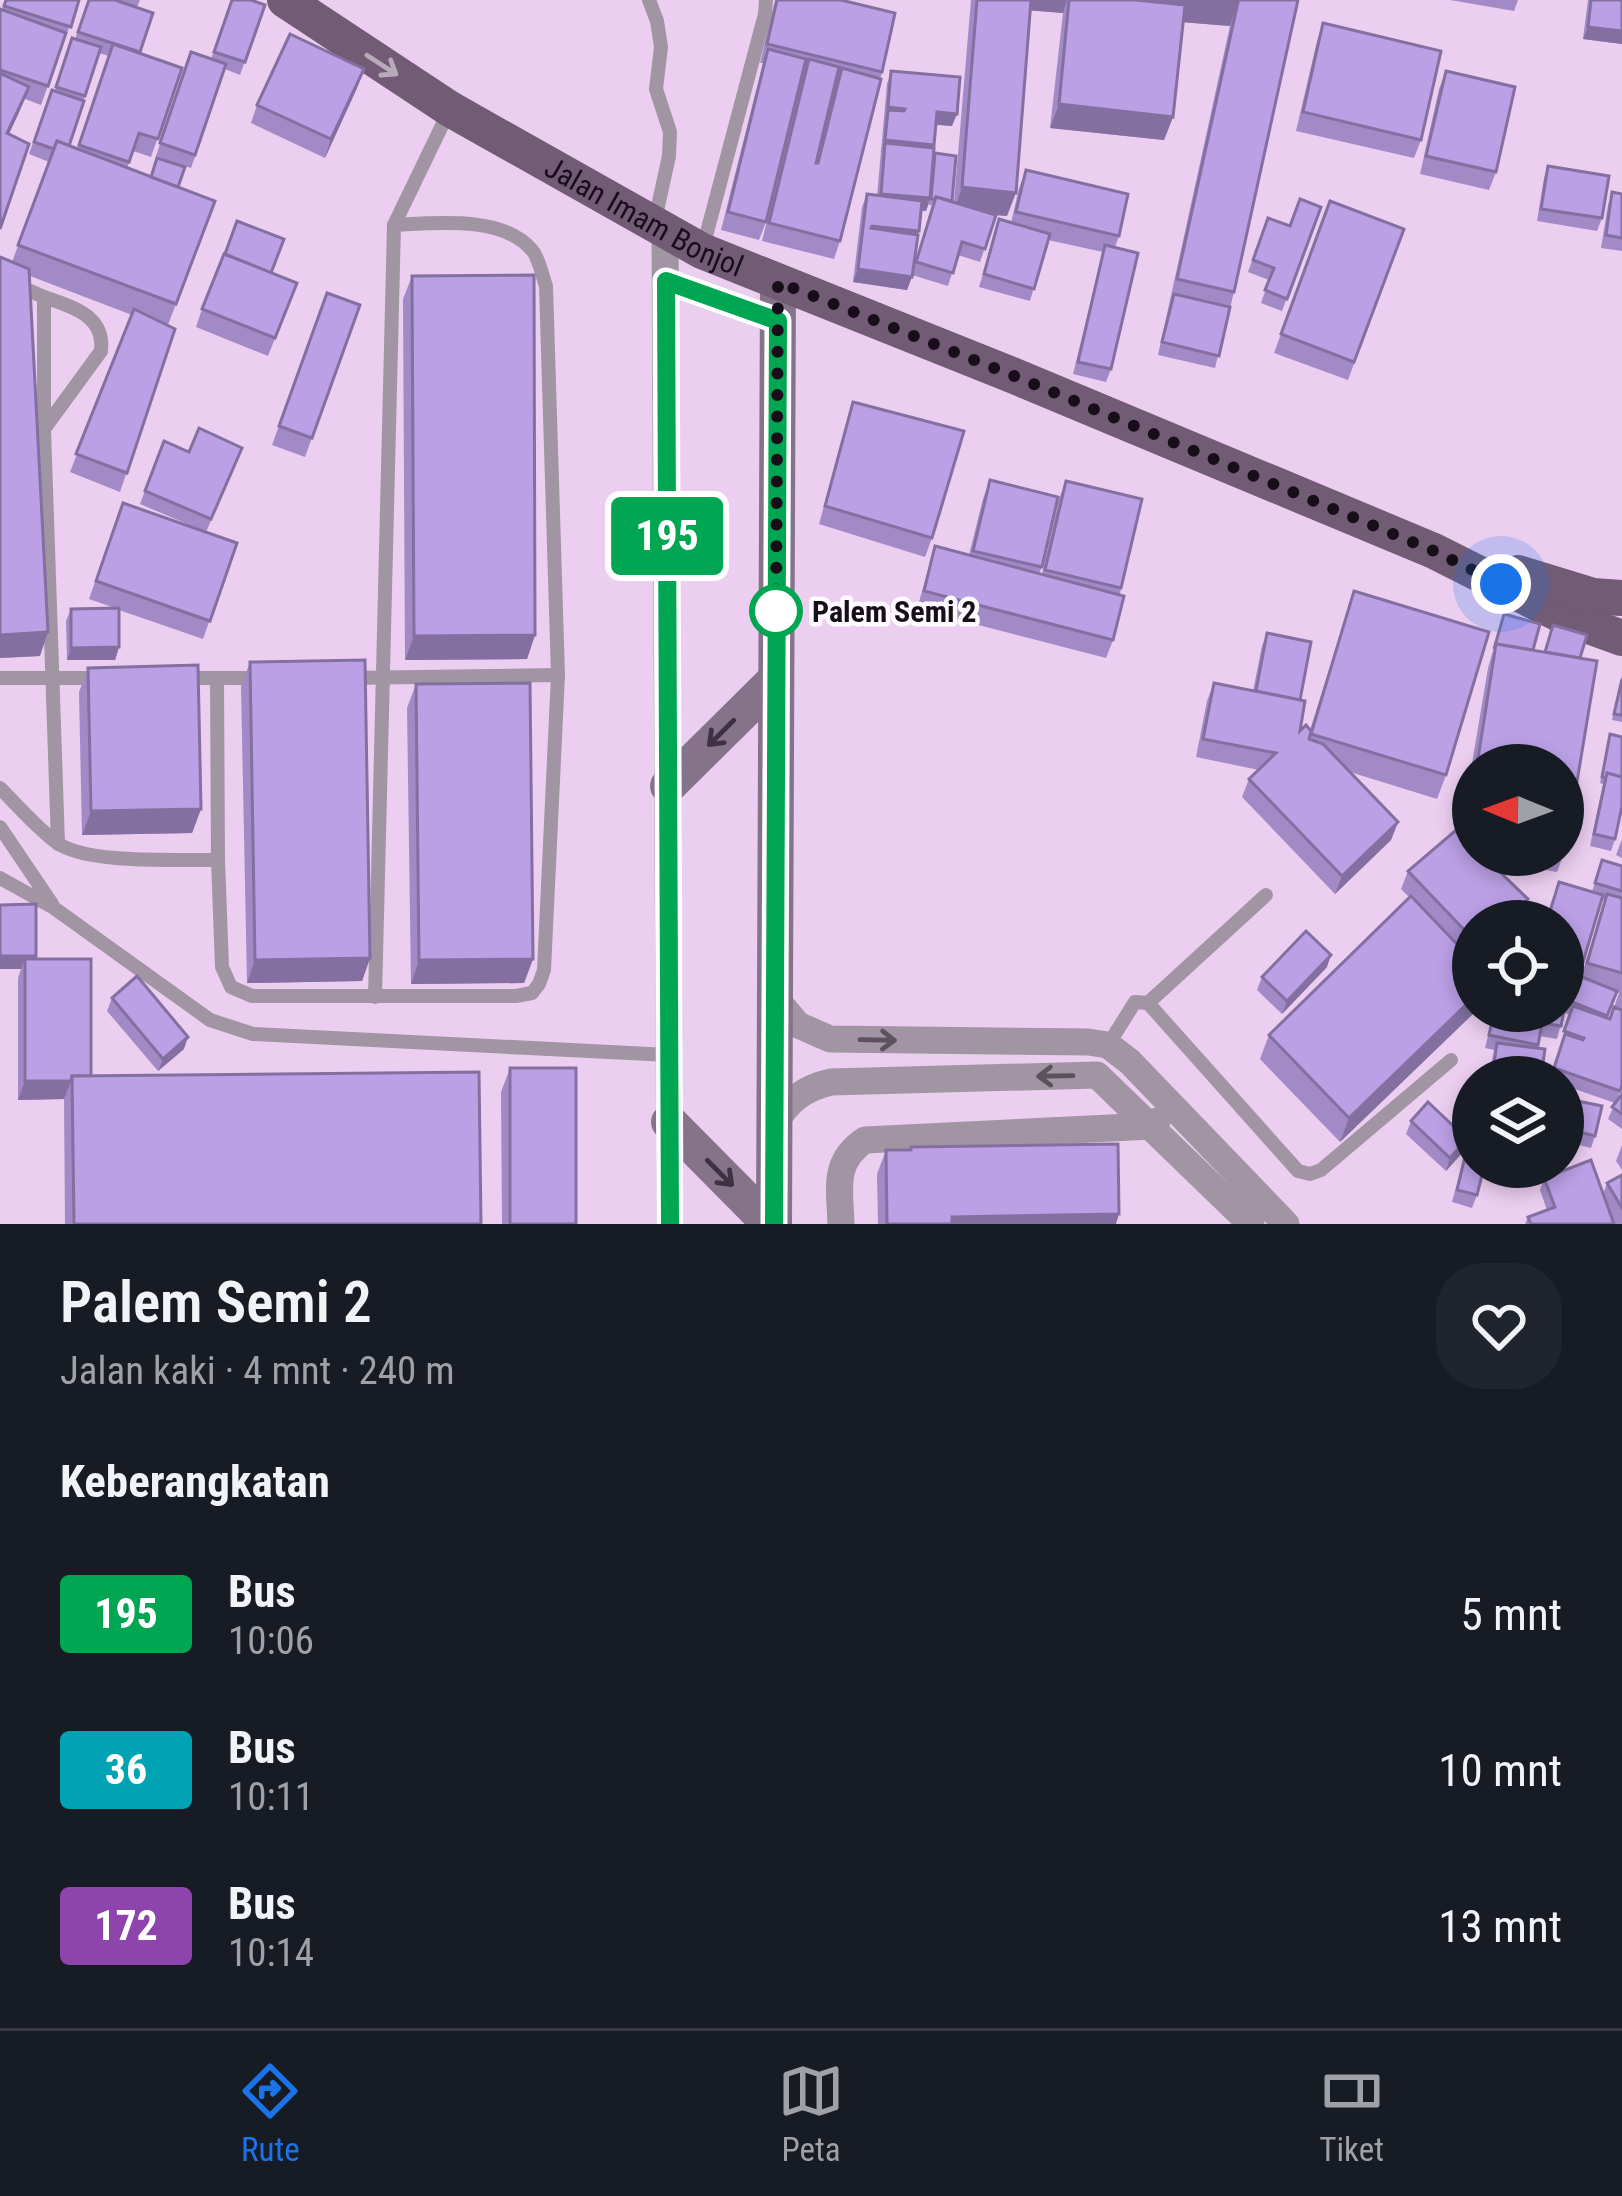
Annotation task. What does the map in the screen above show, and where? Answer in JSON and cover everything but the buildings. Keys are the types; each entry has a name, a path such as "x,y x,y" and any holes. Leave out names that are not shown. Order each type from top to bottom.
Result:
{"main road":[{"name":"Jalan Imam Bonjol","path":"285,0 450,110 702,250 1434,551 1567,618 1622,638"},
{"path":"1434,551 1593,596 1622,598"}],"street":[{"path":"659,228 666,281 670,1224"},
{"path":"666,281 778,321"},
{"path":"772,1224 778,282"},
{"path":"668,786 775,680"},
{"path":"776,999 798,1025 830,1039 1108,1045 1173,1105 1286,1224"},
{"path":"774,1124 797,1096 830,1082 1097,1076 1251,1224"},
{"path":"841,1224 840,1172 850,1150 865,1140 1152,1126 1173,1105"},
{"path":"669,1122 772,1224"}],"lane":[{"path":"649,0 662,47 656,89 670,132 659,228"},
{"path":"702,250 766,0"},
{"path":"375,997 394,225 450,110"},
{"path":"217,678 222,967 231,987 252,996 532,993 544,970 558,675 546,286 532,250 499,227 447,222 394,225"},
{"path":"0,278 90,316 103,340 101,351 44,429"},
{"path":"44,297 58,844"},
{"path":"337,678 558,675"},
{"path":"0,678 123,678"},
{"path":"170,678 265,678"},
{"path":"0,788 58,844 76,852 218,860"},
{"path":"0,827 55,908"},
{"path":"0,878 55,908 210,1020 253,1034 669,1055"},
{"path":"1148,1003 1266,895"},
{"path":"1108,1045 1136,1002 1148,1003 1298,1171 1310,1174 1321,1170 1450,1060"}],"bus line":[{"name":"195","path":"670,1224 666,281 778,321 774,1224"}],"place":[{"name":"Palem Semi 2","path":"776,611"}],"route":[{"path":"776,611 778,282 1434,551 1501,584"}]}
